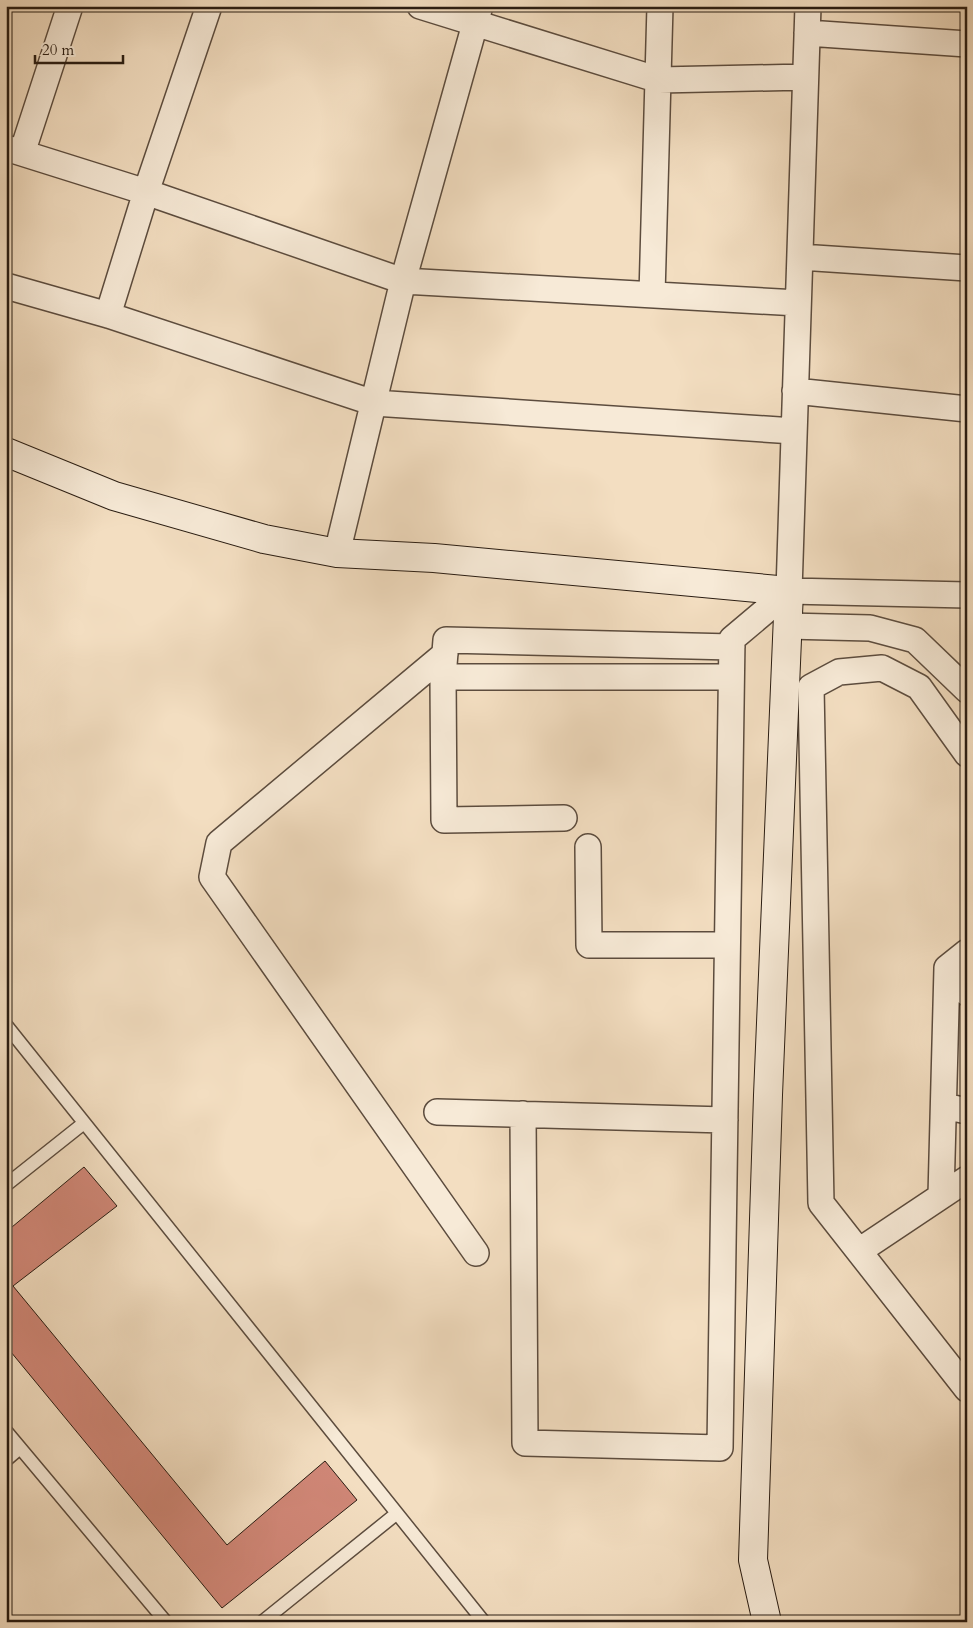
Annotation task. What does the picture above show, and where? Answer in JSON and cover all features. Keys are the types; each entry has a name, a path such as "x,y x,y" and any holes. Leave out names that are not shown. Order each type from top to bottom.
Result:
{"street":[{"path":"70,6 14,150 146,192 403,281 798,303"},
{"path":"108,315 146,192 209,6"},
{"path":"420,6 477,15 659,80 806,77"},
{"path":"652,295 660,6"},
{"path":"767,1622 754,1560 767,1105 787,626 808,6"},
{"path":"337,553 403,281 477,15"},
{"path":"807,33 967,44"},
{"path":"800,257 967,268"},
{"path":"6,286 108,315 374,403 794,431"},
{"path":"795,391 967,409"},
{"path":"6,452 114,496 264,539 337,553 434,558 788,591 967,595"},
{"path":"523,1114 526,1443 720,1448 732,639 788,591"},
{"path":"787,626 870,628 915,640 967,690"},
{"path":"564,818 444,820 444,665 446,640 732,647"},
{"path":"476,1253 212,877 219,843 444,665 731,677"},
{"path":"967,754 919,687 882,668 839,672 810,687 821,1202 967,1389"},
{"path":"588,847 589,945 727,945"},
{"path":"947,968 967,952"},
{"path":"941,1196 955,1109 947,968"},
{"path":"947,968 967,993"},
{"path":"437,1112 725,1120"},
{"path":"859,1251 967,1179"}],"lane":[{"path":"6,1025 484,1622"},
{"path":"6,1185 84,1123"},
{"path":"6,1431 166,1622"},
{"path":"6,1460 20,1448"},
{"path":"262,1622 396,1514"}],"building":[{"path":"84,1167 117,1206 13,1286 227,1545 325,1461 357,1500 222,1608 6,1346 6,1232"}]}
